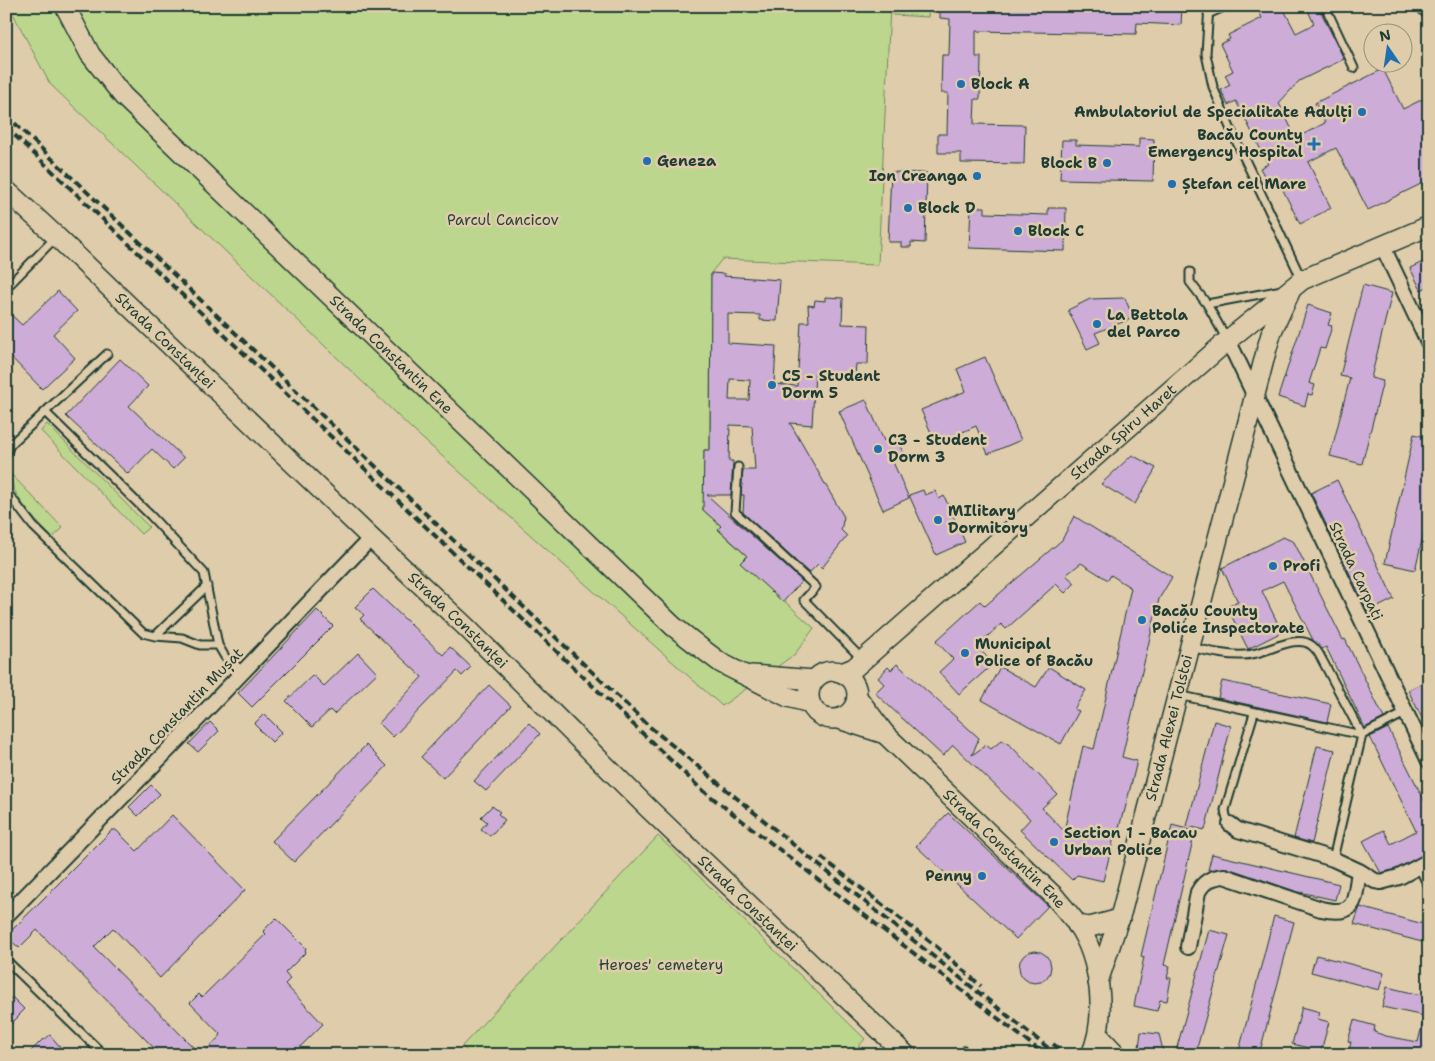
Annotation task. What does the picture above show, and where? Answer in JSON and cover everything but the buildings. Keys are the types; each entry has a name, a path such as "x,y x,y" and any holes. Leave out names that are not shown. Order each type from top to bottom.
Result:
{"street":[{"name":"Strada Constantin Ene","path":"65,6 90,54 123,96 673,626 721,663 788,697 810,703"},
{"name":"Strada Constanței","path":"6,190 57,236 466,627 647,807 906,1055"},
{"name":"Strada Spiru Haret","path":"842,673 854,668 1228,340 1297,284 1382,245 1429,226"},
{"path":"1382,245 1429,344"},
{"name":"Strada Alexei Tolstoi","path":"1092,1055 1098,1035 1101,1007 1098,982 1120,919 1272,331 1297,284"},
{"name":"Strada Carpați","path":"1228,340 1429,761"},
{"name":"Strada Constantin Mușat","path":"6,916 371,538"},
{"path":"827,672 842,673 856,687 857,697 854,706 848,714 839,719 829,719 819,715 810,703 808,695 810,687 814,680 827,672"},
{"name":"Strada Constantin Ene","path":"745,674 814,680"},
{"name":"Strada Constantin Ene","path":"857,697 885,734 1055,897 1078,924 1092,958 1098,982"},
{"name":"Strada Constantin Ene","path":"839,719 885,734"},
{"path":"1230,824 1238,830 1333,859 1375,881 1381,882 1399,877 1425,863 1429,880"},
{"path":"1188,948 1198,892 1202,885 1215,876 1224,876 1335,912 1345,911 1354,900 1359,871"},
{"path":"1078,924 1090,926 1120,919"},
{"path":"1098,1035 1117,1055"}],"lane":[{"path":"1207,304 1297,284 1214,88 1206,54 1209,10 1226,6"},
{"path":"1325,6 1354,68"},
{"path":"6,280 10,284 57,236"},
{"path":"1190,272 1190,282 1207,304 1228,340"},
{"path":"6,454 10,445 107,354"},
{"path":"45,412 204,573 218,645 225,657 243,670"},
{"path":"738,467 735,512 816,587 804,600 863,660"},
{"path":"6,491 33,526 143,633 182,638 200,645 218,645"},
{"path":"155,636 207,586"},
{"path":"1190,647 1220,654 1245,655 1262,653 1292,641 1303,641 1311,645 1319,654 1362,735 1333,859"},
{"path":"1177,695 1362,735 1405,713"},
{"path":"1230,824 1225,810 1254,713"},
{"path":"6,960 104,1055"}],"green space":[{"name":"Parcul Cancicov","path":"9,6 890,6 878,265 722,259 711,273 710,450 704,450 704,495 711,499 702,509 721,526 718,530 747,556 741,562 814,628 795,654 722,706 414,431 50,84"},
{"path":"893,6 929,6 928,17 893,15"},
{"path":"47,424 149,527 141,534 41,431"},
{"path":"11,474 63,528 52,538 20,500 15,491"},
{"name":"Heroes' cemetery","path":"658,836 865,1039 851,1055 470,1055 462,1046"}],"railway":[{"path":"6,115 650,727 795,846 1057,1055"},
{"path":"6,127 701,789 1039,1050"},
{"path":"821,857 937,947 981,986"},
{"path":"1053,1044 1067,1055"},
{"path":"964,1045 967,1055"}],"place":[{"name":"Block A","path":"961,84"},
{"name":"Ambulatoriul de Specialitate Adulți","path":"1362,112"},
{"name":"Bacău County Emergency Hospital","path":"1314,144"},
{"name":"Geneza","path":"647,161"},
{"name":"Block B","path":"1107,163"},
{"name":"Ion Creanga","path":"977,176"},
{"name":"Ștefan cel Mare","path":"1172,184"},
{"name":"Block D","path":"908,208"},
{"name":"Block C","path":"1018,231"},
{"name":"La Bettola del Parco","path":"1097,324"},
{"name":"C5 - Student Dorm 5","path":"772,385"},
{"name":"C3 - Student Dorm 3","path":"878,449"},
{"name":"MIlitary Dormitory","path":"938,520"},
{"name":"Profi","path":"1273,566"},
{"name":"Bacău County Police Inspectorate","path":"1142,620"},
{"name":"Municipal Police of Bacău","path":"965,653"},
{"name":"Section 1 - Bacau Urban Police","path":"1054,842"},
{"name":"Penny","path":"982,876"}]}
